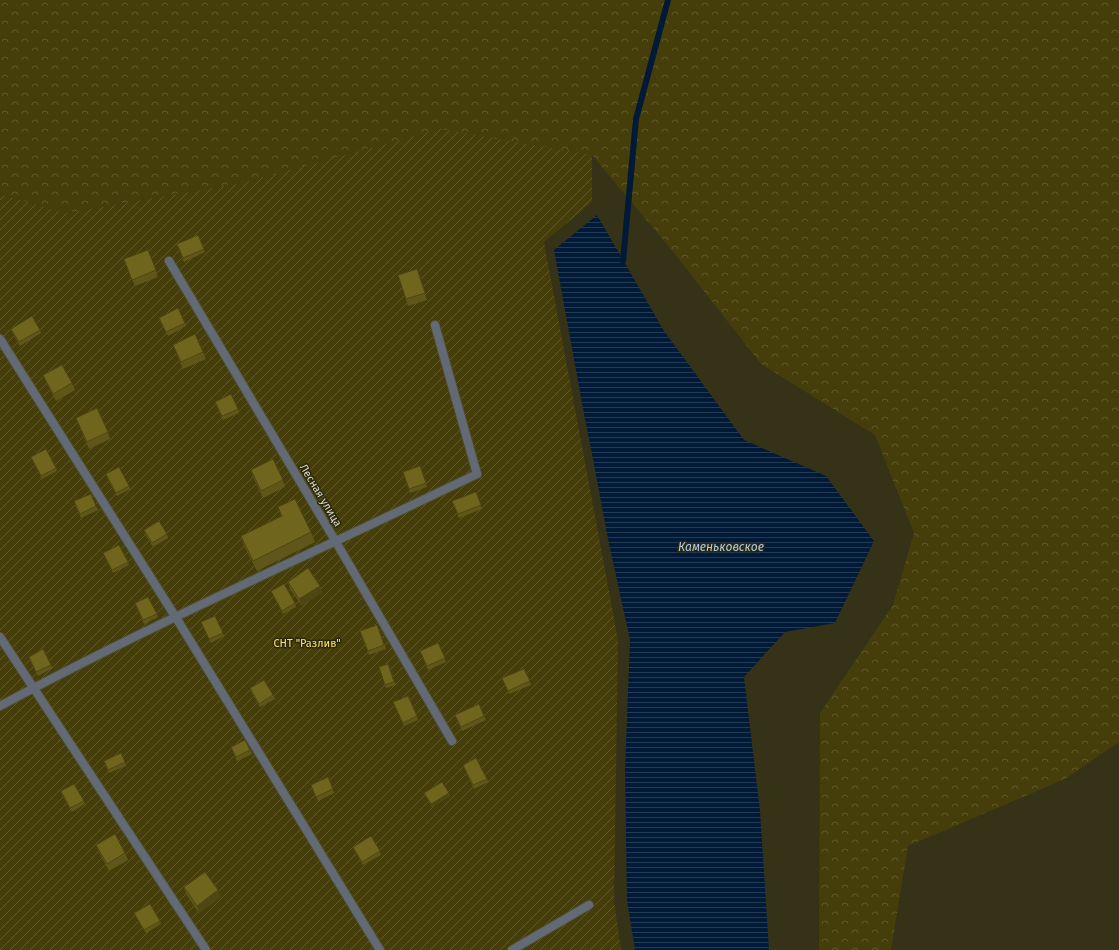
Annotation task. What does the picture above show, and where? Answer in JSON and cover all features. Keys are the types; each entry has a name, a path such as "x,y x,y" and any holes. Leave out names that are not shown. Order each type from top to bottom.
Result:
{"street":[{"name":"Лесная улица","path":"169,261 452,741"},
{"path":"0,706 175,616 336,542 477,474 435,325"},
{"path":"0,339 175,616 380,950"},
{"path":"0,637 206,950"},
{"path":"512,950 590,905"}],"green space":[{"path":"0,0 1119,0 1119,742 1065,779 908,846 891,950 819,950 820,713 893,605 914,533 875,435 761,364 675,254 592,155 242,183 65,213 0,194"},
{"name":"СНТ \"Разлив\"","path":"441,129 592,155 592,202 544,242 618,640 614,901 621,950 0,950 0,194 65,213 242,183"}],"water":[{"name":"Каменьковское","path":"597,215 664,331 744,440 826,476 874,541 835,623 785,632 744,677 760,811 769,950 635,950 627,900 625,770 630,640 608,539 554,250"}],"building":[{"path":"198,235 204,249 183,258 177,244"},
{"path":"148,250 156,270 132,280 124,259"},
{"path":"417,269 425,293 406,299 398,275"},
{"path":"178,308 185,323 166,332 159,318"},
{"path":"32,316 40,330 19,342 11,329"},
{"path":"195,334 203,352 181,362 173,345"},
{"path":"62,365 72,383 53,394 43,375"},
{"path":"231,394 238,409 222,416 215,402"},
{"path":"97,408 108,432 87,442 76,418"},
{"path":"46,449 56,468 41,476 31,457"},
{"path":"273,459 283,480 261,491 251,470"},
{"path":"420,466 426,483 409,489 403,472"},
{"path":"119,467 129,486 116,493 106,474"},
{"path":"476,492 481,505 458,514 452,501"},
{"path":"91,494 96,506 80,514 74,501"},
{"path":"295,499 311,532 253,561 241,536 282,516 278,507"},
{"path":"159,521 167,534 152,543 144,530"},
{"path":"119,545 128,562 112,570 103,553"},
{"path":"308,568 320,586 299,599 288,582"},
{"path":"284,584 295,603 282,611 271,591"},
{"path":"148,597 157,614 143,620 135,603"},
{"path":"215,616 223,633 209,639 201,622"},
{"path":"377,625 384,645 368,651 360,631"},
{"path":"438,643 445,658 427,666 420,651"},
{"path":"43,649 51,665 36,672 29,657"},
{"path":"388,664 394,682 385,685 379,667"},
{"path":"524,669 530,681 508,691 502,678"},
{"path":"264,680 273,695 259,704 250,688"},
{"path":"408,696 417,716 403,723 393,702"},
{"path":"479,704 484,716 461,727 455,715"},
{"path":"245,740 250,750 236,757 231,747"},
{"path":"121,753 125,762 108,770 104,761"},
{"path":"476,758 487,779 473,785 463,765"},
{"path":"328,777 333,789 316,797 311,785"},
{"path":"442,782 449,793 431,804 424,793"},
{"path":"74,784 84,801 70,808 61,791"},
{"path":"115,834 125,853 107,864 96,845"},
{"path":"371,836 380,851 362,862 353,847"},
{"path":"205,872 218,890 197,906 184,887"},
{"path":"150,904 160,921 144,930 134,913"}],"waterway":[{"path":"623,261 636,119 668,0"}]}
